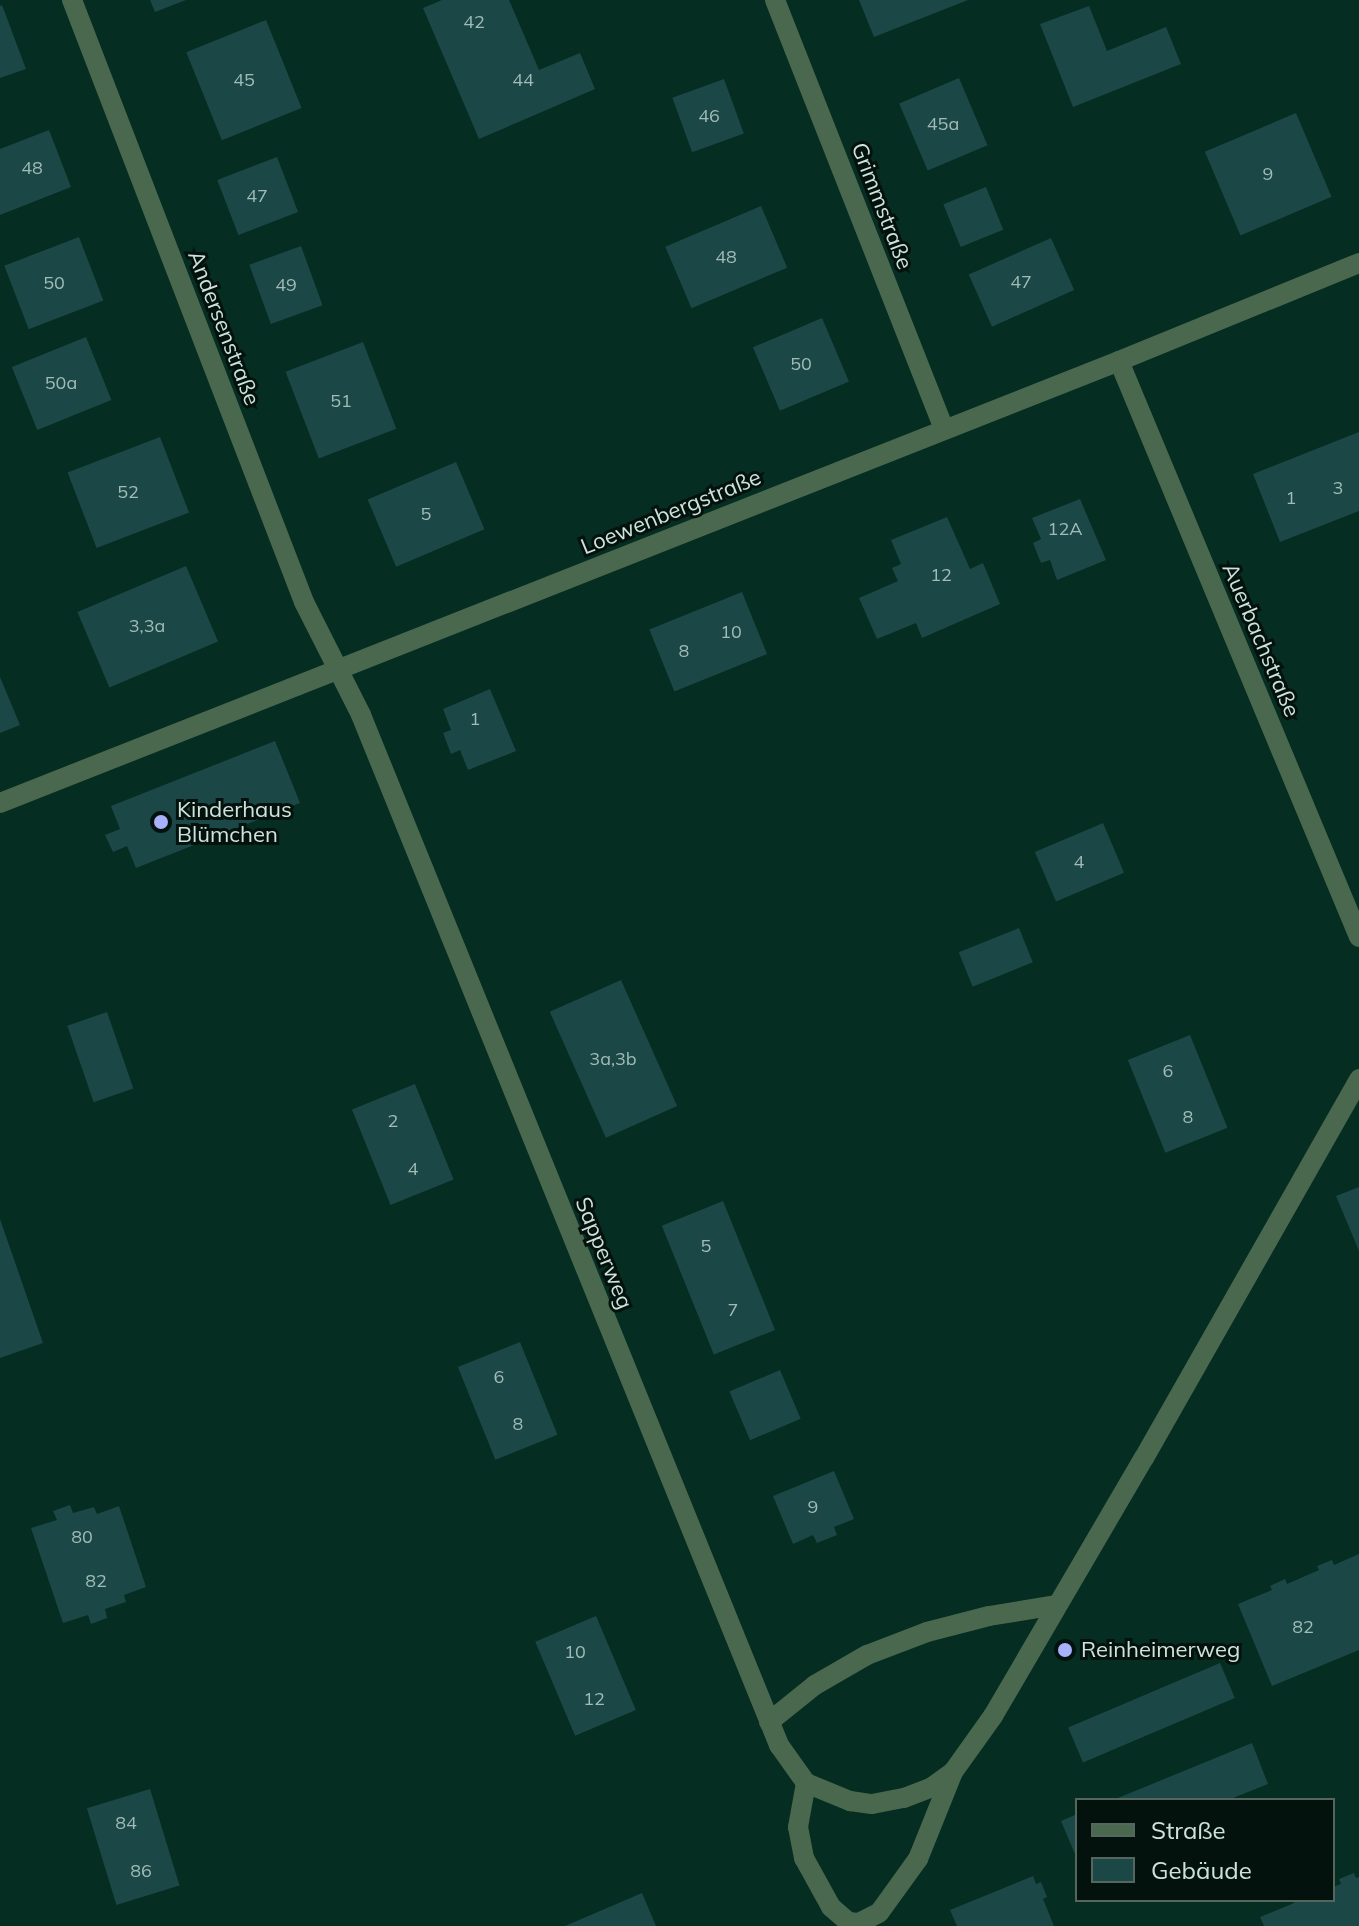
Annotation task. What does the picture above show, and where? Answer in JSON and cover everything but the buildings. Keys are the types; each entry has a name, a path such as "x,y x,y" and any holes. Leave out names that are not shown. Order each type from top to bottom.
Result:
{"street":[{"name":"Andersenstraße","path":"72,0 298,587 338,671"},
{"name":"Grimmstraße","path":"775,0 944,429"},
{"name":"Loewenbergstraße","path":"0,803 1119,361 1359,263"},
{"name":"Auerbachstraße","path":"1119,361 1359,937"},
{"name":"Sapperweg","path":"338,671 367,730 769,1722 779,1745 806,1783"},
{"path":"953,1772 932,1787 904,1798 872,1804 850,1801 806,1783 798,1827 804,1858 831,1907 848,1922 859,1923 879,1913 918,1859 953,1772 993,1716 1245,1286 1359,1079"},
{"path":"769,1722 815,1685 867,1655 927,1632 977,1619 1057,1605"}],"place":[{"name":"Kinderhaus Blümchen","path":"161,822"},
{"name":"Reinheimerweg","path":"1065,1650"}]}
